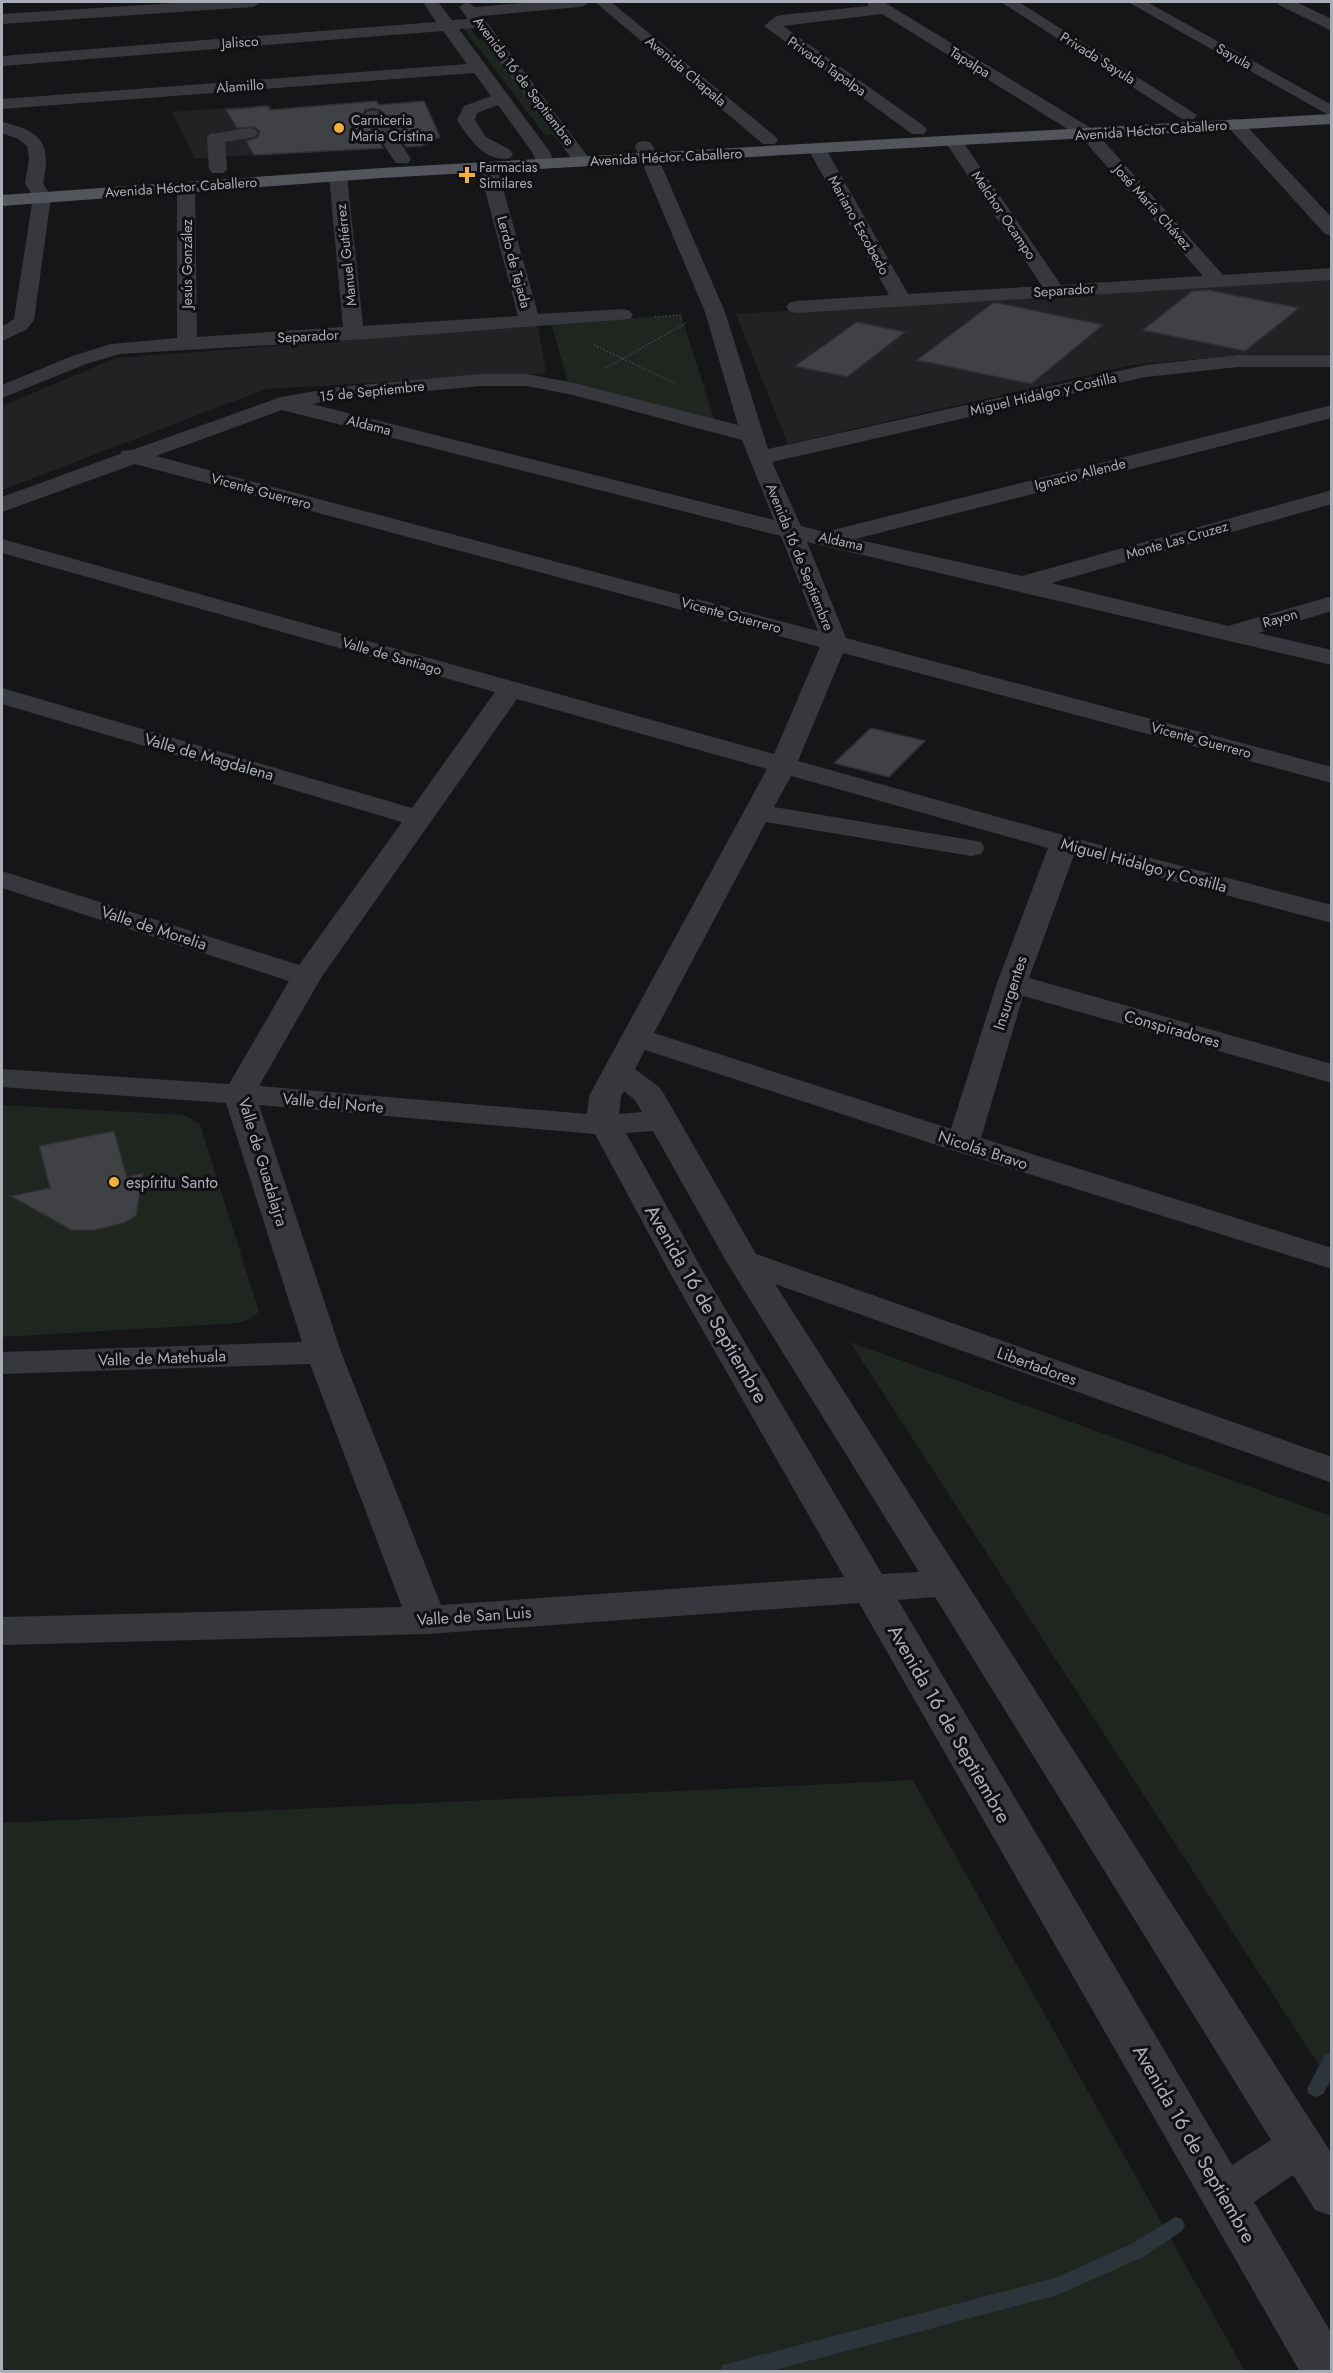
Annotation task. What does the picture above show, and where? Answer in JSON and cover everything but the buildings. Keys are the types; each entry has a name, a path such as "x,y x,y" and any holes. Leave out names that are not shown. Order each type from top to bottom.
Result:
{"main road":[{"name":"Avenida Héctor Caballero","path":"646,152 817,149 1088,134 1235,124 1329,111"},
{"name":"Avenida Héctor Caballero","path":"2,201 38,190 218,169 488,167 543,158 646,152 918,129 1188,115 1329,111"},
{"name":"Avenida Héctor Caballero","path":"2,186 38,190 186,186 338,176 402,159 504,154 543,158"}],"street":[{"path":"2,19 253,2"},
{"name":"Avenida 16 de Septiembre","path":"430,2 543,158"},
{"name":"Jalisco","path":"2,61 447,26 471,12 580,2"},
{"name":"Avenida Chapala","path":"602,2 770,140"},
{"name":"Privada Sayula","path":"1009,2 1188,115"},
{"name":"Sayula","path":"1136,2 1329,111"},
{"path":"1285,2 1332,26"},
{"name":"Tapalpa","path":"879,5 1088,134"},
{"name":"Privada Tapalpa","path":"879,5 782,20 772,26 918,129"},
{"name":"Avenida 16 de Septiembre","path":"471,12 579,156"},
{"name":"Alamillo","path":"2,104 478,68"},
{"path":"500,98 470,110 466,120 480,141 504,154"},
{"path":"373,115 402,159"},
{"path":"1235,124 1332,230"},
{"path":"2,127 30,139 37,147 40,159 24,320 19,326 2,335"},
{"path":"218,169 216,138 249,133"},
{"name":"José María Chávez","path":"1088,134 1218,280"},
{"name":"Melchor Ocampo","path":"953,140 1055,291"},
{"name":"Mariano Escobedo","path":"817,149 902,301"},
{"name":"Avenida 16 de Septiembre","path":"646,152 715,312 757,447 835,642 783,765 605,1096 603,1112 606,1125 687,1273 1327,2372"},
{"name":"Lerdo de Tejada","path":"488,167 536,322"},
{"name":"Manuel Gutiérrez","path":"338,176 354,333"},
{"name":"Jesús González","path":"186,186 188,343"},
{"name":"Separador","path":"796,307 1332,274"},
{"name":"Separador","path":"2,392 107,350 622,315"},
{"name":"Miguel Hidalgo y Costilla","path":"757,447 1146,371 1238,362 1332,361"},
{"name":"15 de Septiembre","path":"2,505 130,456 281,403 339,393 481,380 527,380 571,388 757,447"},
{"name":"Aldama","path":"281,403 791,531 829,538 1332,658"},
{"name":"Ignacio Allende","path":"829,538 1332,411"},
{"name":"Vicente Guerrero","path":"130,456 1332,775"},
{"name":"Monte Las Cruzez","path":"1023,584 1332,497"},
{"name":"Valle de Santiago","path":"2,546 783,765"},
{"name":"Rayon","path":"1228,633 1332,603"},
{"name":"Valle de Guadalajra","path":"428,1620 323,1352 239,1094 306,977 511,689"},
{"name":"Valle de Magdalena","path":"2,696 417,818"},
{"name":"Miguel Hidalgo y Costilla","path":"783,765 1064,844 1332,914"},
{"path":"758,812 971,848"},
{"name":"Insurgentes","path":"963,1143 1012,983 1064,844"},
{"name":"Valle de Morelia","path":"2,879 306,977"},
{"name":"Conspiradores","path":"1012,983 1332,1074"},
{"path":"627,1054 743,1261 1332,2196"},
{"name":"Nicolás Bravo","path":"627,1054 963,1143 1332,1259"},
{"name":"Valle del Norte","path":"2,1078 239,1094 606,1125 664,1120"},
{"name":"Libertadores","path":"743,1261 1332,1471"},
{"name":"Valle de Matehuala","path":"2,1363 323,1352"},
{"name":"Valle de San Luis","path":"2,1631 428,1620 946,1583"},
{"path":"1224,2196 1300,2146"}],"path":[{"path":"571,388 684,324 715,312"},
{"path":"536,322 676,384"}],"shaded area":[{"path":"470,28 478,39 487,41 558,134 545,135 464,29"},
{"path":"271,105 296,152 195,159 172,112"},
{"path":"1331,277 1331,354 1250,354 1132,365 788,444 736,314"},
{"path":"681,315 715,422 568,382 551,323"},
{"path":"538,326 546,373 266,389 2,490 2,406 116,358"},
{"path":"2,1105 185,1115 200,1124 259,1312 239,1323 2,1337"},
{"path":"850,1342 1331,1516 1331,2084"},
{"path":"913,1780 1245,2371 2,2371 2,1823"}],"waterway":[{"path":"1316,2089 1332,2059"},
{"path":"730,2372 1058,2286 1138,2250 1175,2225"}],"place":[{"name":"Carniceria Maria Cristina","path":"339,128"},
{"name":"Farmacias Similares","path":"467,175"},
{"name":"espíritu Santo","path":"114,1182"}]}
